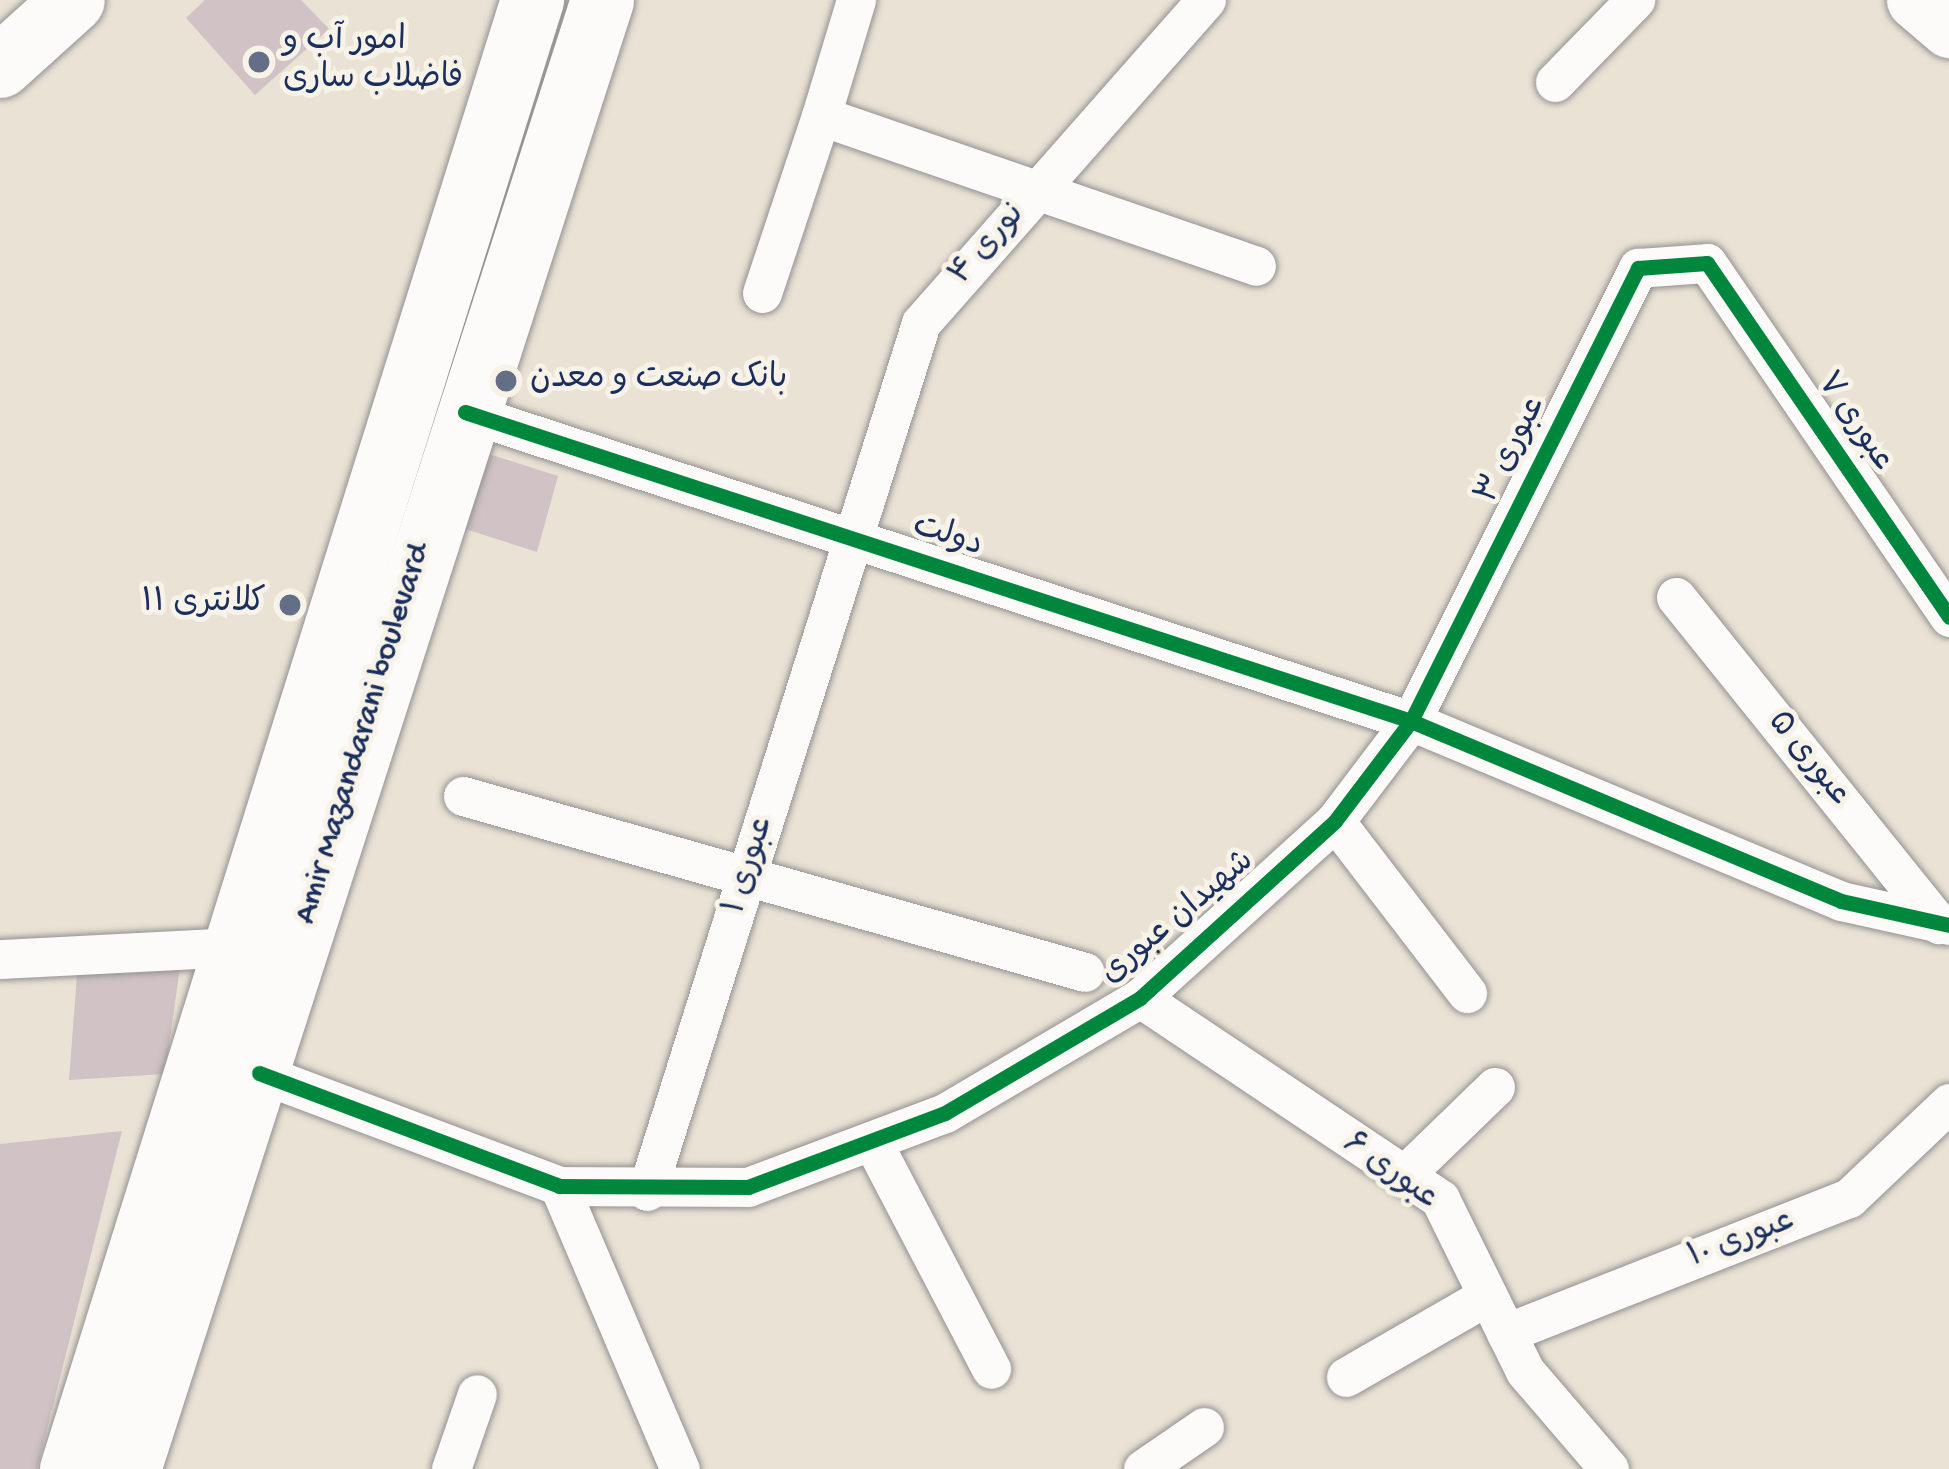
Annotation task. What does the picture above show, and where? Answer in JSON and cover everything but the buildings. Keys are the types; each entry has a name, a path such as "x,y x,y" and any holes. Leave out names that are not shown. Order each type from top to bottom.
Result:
{"main road":[{"path":"2,58 73,0"},
{"name":"Amir Mazandarani boulevard","path":"71,1469 532,0"},
{"name":"Amir Mazandarani boulevard","path":"129,1469 259,1073 465,412 602,0"},
{"path":"1915,0 1949,29"}],"street":[{"path":"762,293 856,0"},
{"name":"نوری ۴","path":"851,538 921,323 1206,0"},
{"path":"1555,82 1635,0"},
{"path":"821,116 1256,266"},
{"name":"عبوری ۷","path":"1707,263 1949,617"},
{"name":"عبوری ۳","path":"1411,722 1638,268 1707,263"},
{"name":"دولت","path":"465,412 1411,722"},
{"name":"عبوری ۱","path":"647,1191 851,538"},
{"name":"عبوری ۵","path":"1676,597 1944,924"},
{"path":"1411,722 1841,901 1944,924"},
{"name":"شهیدان عبوری","path":"259,1073 559,1186 647,1191 748,1187 872,1141 1031,1071 1140,998 1336,821 1411,722"},
{"path":"463,796 1085,972"},
{"path":"1336,821 1467,993"},
{"path":"0,959 236,947"},
{"name":"عبوری ۶","path":"1140,998 1440,1199 1506,1333 1590,1462"},
{"path":"1403,1176 1495,1087"},
{"name":"عبوری ۱۰","path":"1506,1333 1849,1198 1949,1103"},
{"path":"872,1141 992,1369"},
{"path":"559,1186 680,1469"},
{"path":"1346,1377 1487,1296"},
{"path":"451,1469 477,1394"},
{"path":"1143,1469 1204,1427"}],"cycle path":[{"path":"465,412 1411,721 1638,268 1707,263 1949,617"},
{"path":"259,1073 559,1186 748,1187 945,1113 1140,998 1335,821 1411,721 1841,901 1949,925"}],"place":[{"name":"امور آب و فاضلاب ساری","path":"259,62"},
{"name":"بانک صنعت و معدن","path":"506,381"},
{"name":"کلانتری ۱۱","path":"290,605"}]}
